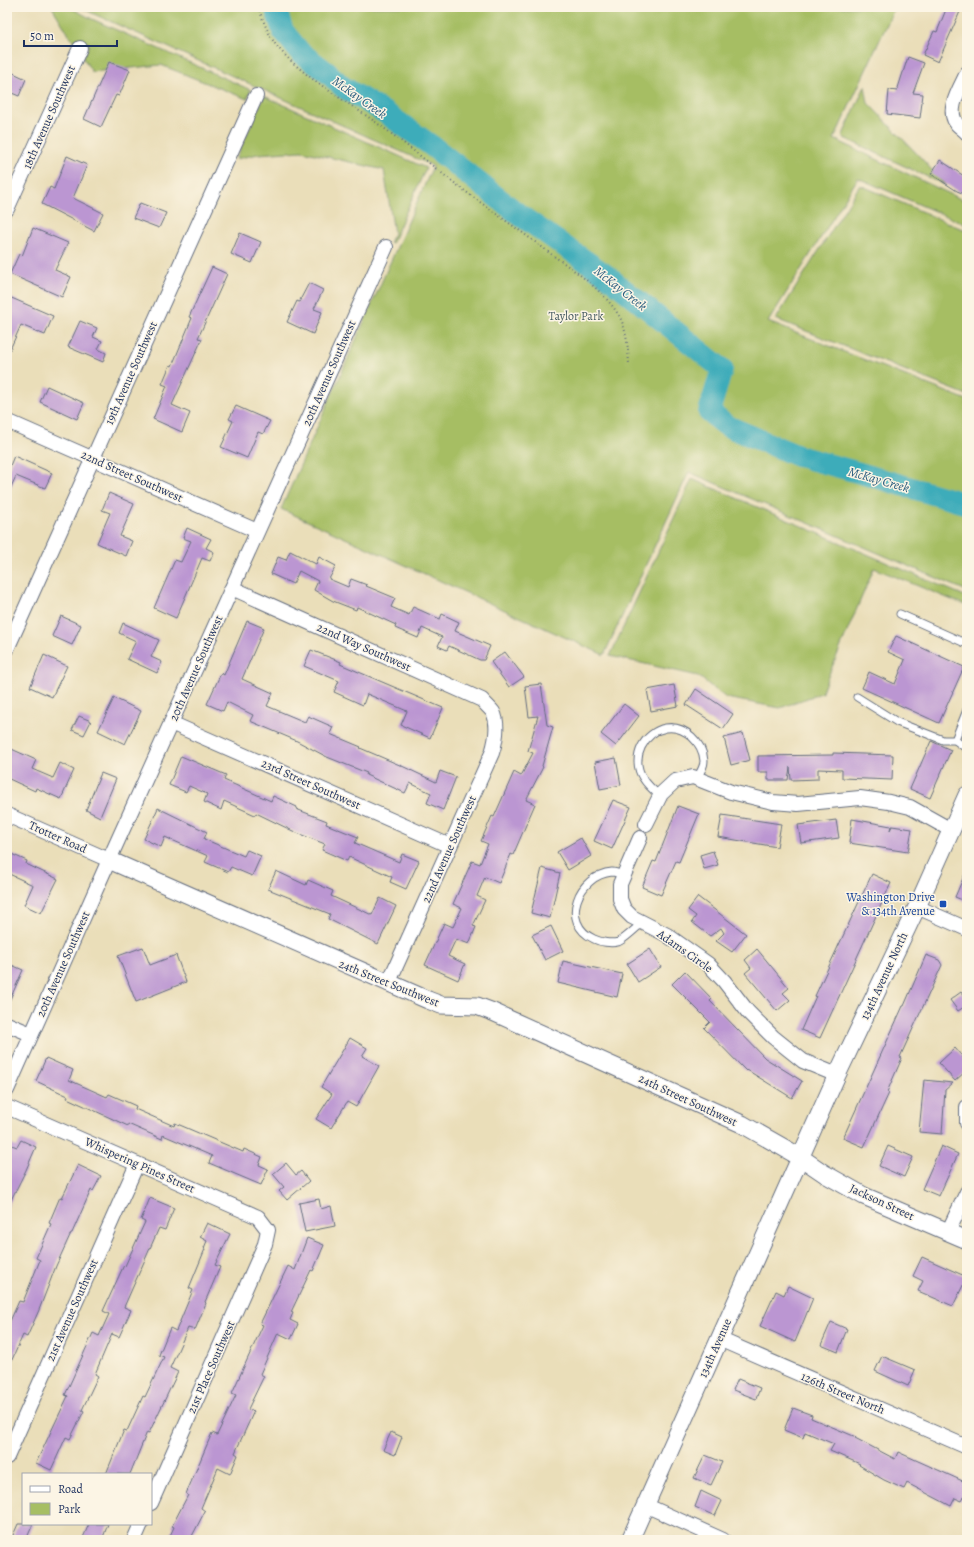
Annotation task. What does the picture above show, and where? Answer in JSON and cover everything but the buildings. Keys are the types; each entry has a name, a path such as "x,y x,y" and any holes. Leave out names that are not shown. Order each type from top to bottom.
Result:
{"street":[{"name":"18th Avenue Southwest","path":"7,209 80,48"},
{"path":"967,73 956,98 953,110 956,123 967,133"},
{"name":"19th Avenue Southwest","path":"7,649 256,96"},
{"name":"20th Avenue Southwest","path":"7,1090 109,860 386,247"},
{"name":"22nd Street Southwest","path":"7,421 257,531"},
{"name":"22nd Way Southwest","path":"232,588 482,700 493,712"},
{"name":"22nd Avenue Southwest","path":"388,984 492,753 495,742 496,726 493,712"},
{"name":"23rd Street Southwest","path":"172,723 450,846"},
{"path":"646,824 660,796 675,781 693,777 731,792 773,802 798,804 860,798 889,802 910,807 951,830"},
{"name":"134th Avenue North","path":"800,1156 917,907 951,830 963,816 967,795"},
{"name":"Trotter Road","path":"7,815 109,860"},
{"name":"Adams Circle","path":"640,838 620,884 620,899 624,909 632,918 666,935 708,964 724,981 748,1012 779,1042 803,1060 837,1075"},
{"name":"24th Street Southwest","path":"109,860 388,984 441,1005 478,1006 493,1012 742,1124 800,1156"},
{"path":"917,907 967,929"},
{"path":"7,1024 31,1034"},
{"name":"Whispering Pines Street","path":"7,1106 258,1217 268,1230"},
{"path":"967,1107 967,1122"},
{"name":"Jackson Street","path":"800,1156 825,1174 864,1196 967,1240"},
{"name":"134th Avenue","path":"630,1540 800,1156"},
{"name":"21st Avenue Southwest","path":"7,1457 137,1164"},
{"path":"948,1232 967,1192"},
{"name":"21st Place Southwest","path":"152,1500 265,1244 268,1230"},
{"name":"126th Street North","path":"719,1339 967,1447"},
{"path":"645,1505 723,1540"},
{"path":"134,1540 142,1525"}],"lane":[{"path":"900,614 967,644"},
{"path":"857,697 897,722 943,740 955,740 967,749"},
{"path":"955,740 967,710"},
{"path":"660,796 643,778 638,765 638,752 644,742 654,732 666,728 675,728 684,731 696,740 701,749 704,763 697,778"},
{"path":"624,876 613,872 598,876 586,884 580,892 575,905 576,919 579,928 590,937 601,942 618,942 642,923"}],"path":[{"path":"258,7 262,20 269,34 287,58 567,265 594,287 612,305 620,316 627,341 629,364"}],"green space":[{"path":"52,7 69,7 92,19 251,90 247,99 161,65 92,72 83,58 89,45 76,39 74,43"},
{"name":"Taylor Park","path":"80,7 895,7 834,139 967,202 967,225 858,178 768,322 967,400 967,591 689,472 604,655 281,509 433,166"},
{"path":"865,86 868,103 945,185 842,137"},
{"path":"264,96 426,168 392,243 390,242 394,233 384,170 302,151 258,154 236,159"},
{"path":"860,185 967,231 967,395 776,319"},
{"path":"692,479 967,597 967,606 874,568 822,691 824,692 780,708 726,698 698,676 610,656"}],"waterway":[{"name":"McKay Creek","path":"275,7 283,31 300,52 328,73 343,87 387,114 432,146 521,216 606,275 722,369 709,412 727,426 798,456 967,504"}],"place":[{"name":"Washington Drive & 134th Avenue","path":"943,904"}]}
